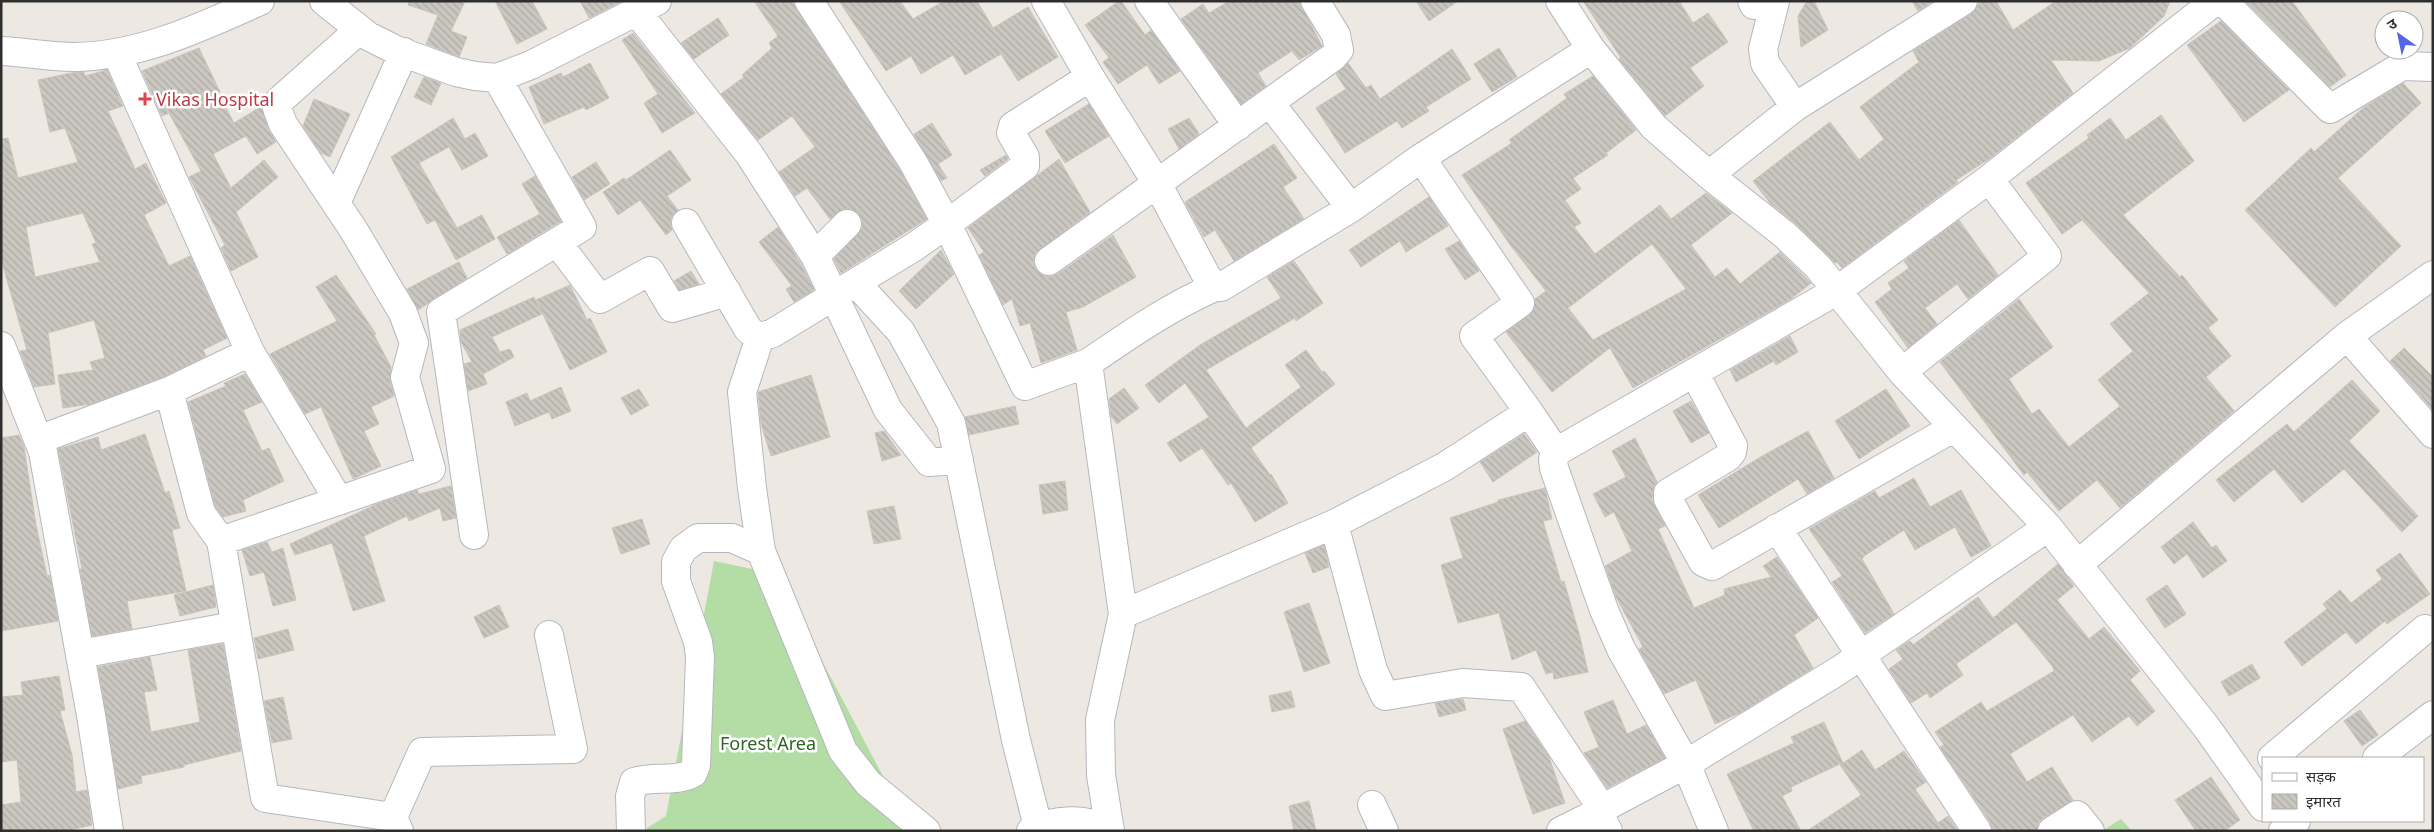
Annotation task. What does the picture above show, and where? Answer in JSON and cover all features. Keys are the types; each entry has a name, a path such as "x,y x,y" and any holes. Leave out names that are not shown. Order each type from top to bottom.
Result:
{"street":[{"path":"1,51 74,57 117,54 158,44 189,33 260,1"},
{"path":"809,1 913,162 947,224 1025,386 1088,363 1155,318 1186,300 1221,286 1351,208 1421,158 1591,49"},
{"path":"1046,1 1090,77 1158,185 1207,277 1215,287"},
{"path":"1148,1 1238,126"},
{"path":"1049,262 1333,57 1339,50 1336,35 1315,1"},
{"path":"1560,1 1591,49 1654,127 1709,175 1785,235 1838,290 1902,372 2048,527 2207,728 2254,774 2262,803"},
{"path":"1709,175 1796,107 1963,1"},
{"path":"1714,831 1686,764 1621,649 1604,610 1554,468 1553,459 1556,452 1695,374 1838,290 1988,179 2215,1"},
{"path":"2223,1 2330,109 2402,66 2433,67"},
{"path":"326,2 359,30 404,52 456,72 497,78 531,66 647,6 749,154 815,256 846,290 901,332 951,423 1035,829 1078,821 1098,824 1109,831"},
{"path":"1760,3 1765,63 1796,107"},
{"path":"220,541 431,469 405,378 414,344 403,312 336,203 283,124 277,108 279,101 359,30"},
{"path":"336,203 404,52"},
{"path":"117,54 250,352 339,501"},
{"path":"686,223 748,329 754,336 760,337 774,333 846,290 947,224 1025,166 1025,157 1011,133 1013,126 1090,77"},
{"path":"474,535 441,312 582,227 497,78"},
{"path":"1270,103 1351,208"},
{"path":"1421,158 1520,303 1474,336 1556,452"},
{"path":"1902,372 2047,256 1988,179"},
{"path":"815,256 847,224"},
{"path":"557,242 600,299 650,270 672,308 726,292"},
{"path":"2077,565 2347,336 2433,275"},
{"path":"846,290 888,410 929,462 959,460"},
{"path":"2347,336 2433,434"},
{"path":"760,337 742,392 761,551 843,751 868,782 926,831"},
{"path":"1,346 43,452 80,654 109,831"},
{"path":"38,440 168,391 250,352"},
{"path":"1088,363 1123,614 1100,720 1101,775 1109,831"},
{"path":"1695,374 1733,446 1732,452 1728,457 1668,493 1673,507 1703,562 1707,565 1712,566 1953,428"},
{"path":"168,391 201,513 220,541 265,798 396,824 422,752 573,749 549,635"},
{"path":"1123,614 1334,524 1444,467 1529,412"},
{"path":"1334,524 1373,670 1386,696 1463,683 1521,687 1605,820"},
{"path":"1562,831 1605,820 1686,764 1861,656 2048,527"},
{"path":"1777,528 1977,831"},
{"path":"631,831 630,796 634,782 644,778 686,777 693,773 696,765 700,657 698,642 676,581 676,562 683,549 698,538 732,538 761,551"},
{"path":"80,654 234,626"},
{"path":"2273,757 2425,629"},
{"path":"2378,757 2433,715"},
{"path":"1372,805 1384,831"},
{"path":"2052,831 2077,814 2090,831"},
{"path":"2281,831 2294,822"}],"green space":[{"name":"Forest Area","path":"714,561 776,574 912,831 647,831 647,828 666,816"},
{"path":"2121,819 2132,831 2102,831"}],"building":[{"path":"409,1 465,1 451,31 467,37 459,57 426,44 438,15 408,5"},
{"path":"495,1 532,1 547,29 517,44"},
{"path":"580,1 622,1 589,18"},
{"path":"754,1 793,1 796,9 900,170 927,219 841,273 834,259 862,228 862,220 858,213 852,209 843,209 830,219 807,188 795,196 779,172 815,147 792,116 758,140 721,94 744,77 742,75 772,48 769,43 778,36"},
{"path":"839,1 900,1 913,19 944,1 977,1 993,28 1028,7 1058,57 1018,81 1001,54 965,75 953,55 921,74 911,56 886,71"},
{"path":"1121,1 1145,35 1151,30 1180,71 1159,84 1147,65 1118,84 1103,62 1109,58 1085,25"},
{"path":"1229,1 1299,1 1322,46 1299,60 1292,51 1258,73 1266,86 1241,104 1181,19 1203,4 1209,13"},
{"path":"1416,1 1458,1 1429,21"},
{"path":"1583,1 1679,1 1693,23 1708,13 1728,42 1690,68 1704,86 1665,116 1619,59 1621,58"},
{"path":"1807,1 1814,1 1828,30 1801,47 1798,16"},
{"path":"1912,1 1933,1 1918,11"},
{"path":"1981,1 1996,1 2013,30 2056,1 2170,1 2164,16 2130,48 2099,61 2051,60 2073,93 1989,159 1956,180 1958,182 1842,268 1796,224 1770,203 1753,181 1830,122 1859,160 1884,139 1860,107 1919,62 1913,51 1971,14"},
{"path":"2292,1 2346,75 2330,87 2246,2"},
{"path":"718,18 729,35 694,59 681,43"},
{"path":"2221,21 2289,90 2244,122 2187,45"},
{"path":"633,33 695,113 662,133 644,103 658,94 622,40"},
{"path":"199,48 220,92 218,93 234,123 262,106 268,129 276,142 257,154 246,136 213,154 231,188 264,160 278,177 236,212 258,257 231,271 221,248 225,245 189,177 201,171 169,113 162,116 142,71"},
{"path":"1499,48 1517,77 1492,92 1474,64"},
{"path":"1452,49 1471,79 1426,107 1429,111 1402,128 1397,121 1345,153 1316,108 1346,89 1336,74 1348,63 1366,88 1371,85 1380,99"},
{"path":"590,63 609,98 586,110 584,107 544,124 529,87 561,73 563,77"},
{"path":"107,70 123,106 108,111 135,169 146,163 166,203 144,215 169,266 190,256 227,338 203,350 206,356 163,377 91,404 63,408 58,375 93,370 90,362 105,358 94,320 48,333 55,384 34,387 20,351 27,350 1,259 1,139 8,138 18,178 78,162 65,128 50,132 38,80 71,73 84,72 85,76","holes":["83,213 96,243 92,244 100,262 35,277 26,227"]},
{"path":"1593,76 1636,130 1606,153 1608,155 1573,178 1581,189 1565,200 1581,223 1574,227 1595,254 1660,205 1671,219 1706,193 1732,213 1691,245 1715,277 1727,268 1740,284 1780,252 1811,283 1791,299 1633,388 1610,348 1552,392 1506,332 1529,315 1534,309 1535,299 1546,291 1511,246 1462,175 1512,143 1509,140 1567,98 1564,94","holes":["1652,244 1686,289 1593,340 1568,308"]},
{"path":"424,77 441,83 431,105 414,97"},
{"path":"2403,83 2421,103 2338,178 2401,246 2335,307 2245,210 2311,148 2314,152 2363,108"},
{"path":"314,99 350,114 330,157 321,153 303,126"},
{"path":"1089,104 1109,136 1065,163 1045,131"},
{"path":"2161,115 2194,161 2123,215 2180,277 2182,275 2218,320 2208,328 2231,356 2206,377 2234,411 2120,508 2097,480 2059,511 2027,472 2024,475 1940,362 2019,299 2053,347 2009,379 2032,414 2039,409 2069,447 2120,406 2098,380 2133,351 2110,324 2149,293 2082,220 2062,234 2026,183 2089,138 2087,135 2110,118 2126,140"},
{"path":"453,118 465,139 475,133 488,156 462,170 449,147 419,163 457,228 482,215 495,239 456,260 435,220 427,224 391,157"},
{"path":"1189,118 1199,134 1179,149 1168,129"},
{"path":"932,123 952,155 938,164 947,178 941,181 914,134"},
{"path":"1274,144 1297,178 1283,187 1304,219 1234,261 1215,230 1204,237 1185,202"},
{"path":"670,150 691,180 667,196 678,210 672,216 670,223 672,230 666,235 640,200 618,215 603,192 624,178 626,180"},
{"path":"1006,155 1008,159 985,176 980,170"},
{"path":"1059,159 1090,212 1035,254 1033,262 1036,270 1050,277 1058,274 1113,235 1136,277 1083,307 1066,312 1077,350 1041,363 1030,323 1020,326 1012,299 1003,305 979,255 984,252 968,228"},
{"path":"596,162 610,184 584,200 572,177"},
{"path":"535,176 561,221 507,254 497,237 540,214 522,184"},
{"path":"1429,197 1448,226 1406,252 1400,241 1361,267 1349,250"},
{"path":"1959,220 1998,275 1968,299 1957,284 1925,308 1937,324 1908,348 1875,302 1892,289 1888,283 1909,268 1904,261"},
{"path":"778,227 801,264 814,290 794,302 786,289 792,286 759,242"},
{"path":"1459,241 1479,271 1465,280 1445,249"},
{"path":"941,250 954,274 916,309 899,291"},
{"path":"1294,261 1323,303 1296,321 1295,318 1206,370 1246,428 1301,387 1285,365 1306,350 1322,372 1324,371 1335,384 1251,448 1271,474 1288,503 1255,522 1231,483 1228,485 1202,448 1180,462 1167,443 1209,417 1185,383 1159,403 1145,385 1200,345 1281,298 1267,277"},
{"path":"459,262 467,278 418,310 407,289"},
{"path":"691,271 699,284 679,290 674,281"},
{"path":"336,275 376,334 374,335 391,367 390,381 394,396 371,407 379,424 364,431 381,466 353,479 321,407 305,414 270,354 337,321 316,287"},
{"path":"570,285 587,320 590,318 607,352 570,370 536,300"},
{"path":"534,297 542,314 492,337 500,352 510,349 514,357 483,374 487,384 468,391 464,364 472,362 461,342 460,330"},
{"path":"1790,336 1798,352 1776,365 1774,361 1736,382 1730,370"},
{"path":"2404,348 2433,377 2433,410 2390,361"},
{"path":"245,374 262,402 243,410 262,451 269,448 284,481 243,500 246,511 223,517 215,506 188,402 226,386 224,383"},
{"path":"811,375 830,437 771,456 761,424 758,392"},
{"path":"2352,380 2380,411 2349,441 2418,516 2402,532 2344,469 2302,503 2274,469 2234,502 2216,480 2287,424 2294,432"},
{"path":"561,387 571,411 552,419 549,412 515,426 506,402 527,393 530,401"},
{"path":"1124,388 1139,408 1117,424 1111,416 1109,399"},
{"path":"639,389 649,405 631,415 621,398"},
{"path":"1886,389 1910,426 1859,459 1835,421"},
{"path":"1691,401 1709,433 1691,443 1673,411"},
{"path":"1015,406 1019,424 969,435 965,417"},
{"path":"884,431 901,455 882,461 875,433"},
{"path":"1808,431 1834,478 1807,494 1798,479 1719,528 1698,495"},
{"path":"145,434 165,493 169,491 180,528 172,530 186,591 127,601 132,629 92,636 80,569 82,569 58,449 98,437 101,450"},
{"path":"1524,434 1537,452 1493,482 1480,462"},
{"path":"19,435 24,447 36,525 47,576 50,575 58,621 1,631 1,438"},
{"path":"1635,438 1657,482 1654,486 1652,499 1665,526 1658,529 1694,608 1725,595 1724,589 1771,577 1763,566 1777,557 1818,618 1794,635 1813,668 1742,712 1715,724 1696,680 1664,694 1639,649 1643,647 1616,597 1605,566 1632,551 1614,512 1605,517 1593,494 1626,477 1612,451"},
{"path":"1914,478 1930,507 1961,490 1991,546 1971,557 1955,527 1915,550 1904,530 1864,556 1862,559 1894,614 1865,633 1832,582 1842,576 1809,529 1875,491 1879,498"},
{"path":"1065,481 1068,510 1043,514 1039,485"},
{"path":"451,486 456,518 443,521 440,508 409,521 407,516 364,536 385,601 353,611 332,543 295,555 290,544 377,504 417,490 419,494"},
{"path":"1545,488 1552,519 1543,521 1561,582 1564,581 1588,672 1554,679 1553,672 1546,674 1536,650 1512,660 1499,613 1458,623 1441,565 1463,558 1450,518 1498,502 1498,500"},
{"path":"894,506 901,539 874,544 867,511"},
{"path":"642,519 650,544 621,554 612,528"},
{"path":"2193,522 2212,548 2216,545 2227,561 2203,578 2187,554 2174,564 2161,547"},
{"path":"267,542 272,552 283,548 296,600 273,606 264,572 250,576 242,550"},
{"path":"1324,545 1329,567 1313,573 1305,553"},
{"path":"2400,553 2430,594 2387,624 2385,621 2356,644 2346,632 2302,666 2284,642 2327,609 2323,604 2340,590 2351,603 2382,579 2376,570"},
{"path":"2058,564 2074,586 2057,600 2089,639 2104,627 2140,671 2130,680 2155,711 2137,726 2129,716 2092,742 2073,715 2010,754 2027,782 2052,767 2073,800 2043,818 2038,823 2037,831 1993,831 1990,822 1940,747 1944,745 1935,732 1981,702 1987,711 2054,671 2053,667 2016,622 1956,664 1963,675 1930,698 1927,693 1911,703 1889,669 1903,659 1896,650 1910,641 1913,645 1978,597 1993,618"},
{"path":"213,585 216,607 180,616 174,595"},
{"path":"2167,585 2186,614 2165,628 2146,599"},
{"path":"1309,603 1330,663 1304,672 1284,612"},
{"path":"499,605 509,627 484,638 474,617"},
{"path":"288,629 294,650 258,659 254,638"},
{"path":"223,644 241,751 184,765 184,767 141,776 142,783 118,789 98,667 150,657 157,690 144,692 151,732 200,722 188,650"},
{"path":"2252,664 2260,678 2229,696 2221,682"},
{"path":"59,676 65,710 60,711 72,755 76,792 87,790 92,825 66,831 1,831 1,805 21,802 17,760 1,762 1,697 23,695 21,682"},
{"path":"1291,691 1295,707 1272,712 1269,696"},
{"path":"283,697 292,739 272,743 264,701"},
{"path":"1463,699 1466,710 1439,717 1435,703"},
{"path":"1613,700 1627,734 1646,725 1665,758 1607,788 1584,753 1599,747 1584,712"},
{"path":"2360,710 2378,735 2362,746 2344,721"},
{"path":"1525,721 1549,757 1565,803 1533,814 1503,729"},
{"path":"1824,722 1843,763 1862,750 1875,770 1904,751 1926,782 1915,789 1938,823 1948,816 1958,831 1807,831 1861,795 1840,765 1842,763 1791,787 1792,791 1782,796 1801,831 1754,831 1727,774 1794,743 1791,737"},
{"path":"2211,777 2240,820 2224,831 2196,831 2175,800"},
{"path":"1309,801 1316,831 1294,831 1289,806"}],"place":[{"name":"Vikas Hospital","path":"145,99"}]}
